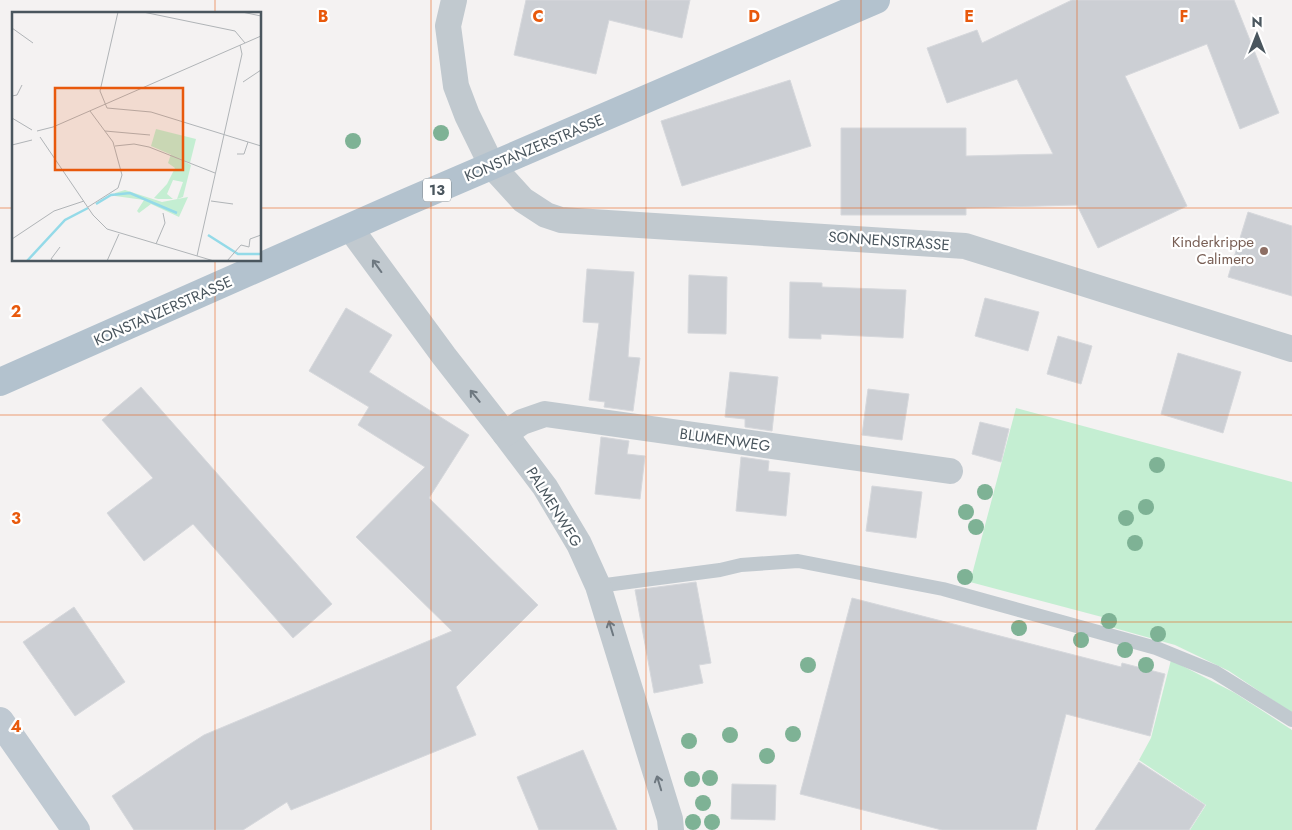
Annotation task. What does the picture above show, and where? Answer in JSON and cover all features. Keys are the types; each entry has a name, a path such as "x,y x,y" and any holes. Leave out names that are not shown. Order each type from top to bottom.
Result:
{"main road":[{"name":"KONSTANZERSTRASSE","path":"0,382 876,0"}],"street":[{"name":"SONNENSTRASSE","path":"454,0 448,26 456,86 467,115 492,166 523,200 546,215 561,220 965,246 1292,349"},
{"name":"PALMENWEG","path":"350,228 444,356 545,487 580,544 598,586 647,740 670,819 671,830"},
{"name":"BLUMENWEG","path":"505,434 522,422 545,414 954,472"},
{"path":"0,720 76,830"}],"lane":[{"path":"598,586 720,570 741,565 798,561 943,589 1156,648 1215,672 1292,720"}],"green space":[{"path":"1016,408 1292,482 1292,713 1229,671 1175,645 1100,624 1102,617 970,582"},
{"path":"1171,660 1235,693 1292,730 1292,830 1190,830 1206,805 1139,760 1151,738"}],"building":[{"path":"526,0 690,0 682,38 609,20 596,74 514,55"},
{"path":"1072,0 1234,0 1279,113 1240,129 1207,44 1125,76 1187,206 1098,248 1077,205 966,208 966,215 841,215 841,128 966,128 966,156 1053,154 1017,79 947,103 927,48 977,30 982,43"},
{"path":"790,80 811,146 682,186 661,121"},
{"name":"Kinderkrippe Calimero","path":"1248,212 1292,226 1292,296 1228,277"},
{"path":"587,269 634,272 628,357 640,358 633,411 604,407 605,402 589,400 599,323 583,322"},
{"path":"689,275 727,277 726,334 688,333"},
{"path":"790,282 822,283 822,287 906,290 903,338 821,334 821,339 789,338"},
{"path":"985,298 1039,312 1028,351 975,336"},
{"path":"346,308 392,335 369,372 469,435 429,498 538,605 456,687 476,735 291,810 287,802 243,830 134,830 112,796 204,735 452,631 356,537 425,467 358,425 369,407 309,371"},
{"path":"1058,336 1092,346 1081,384 1047,374"},
{"path":"1178,353 1241,372 1223,433 1161,414"},
{"path":"730,372 778,377 772,431 745,427 745,419 725,417"},
{"path":"141,387 332,604 293,638 193,524 144,561 107,513 153,478 102,420"},
{"path":"868,389 909,394 902,440 862,435"},
{"path":"980,422 1009,429 1001,462 972,454"},
{"path":"601,437 629,441 627,454 645,456 640,499 595,494"},
{"path":"741,457 769,461 768,471 790,473 786,516 736,511"},
{"path":"872,486 922,492 916,538 866,531"},
{"path":"696,582 711,663 699,665 703,683 654,693 635,590"},
{"path":"852,598 1121,667 1122,663 1165,674 1150,736 1066,714 1036,830 942,830 800,794"},
{"path":"74,607 125,682 75,716 23,642"},
{"path":"583,750 617,830 539,830 517,777"},
{"path":"1139,762 1205,805 1189,830 1095,830"},
{"path":"732,784 776,785 775,820 731,819"}],"place":[{"name":"Kinderkrippe Calimero","path":"1264,251"}]}
